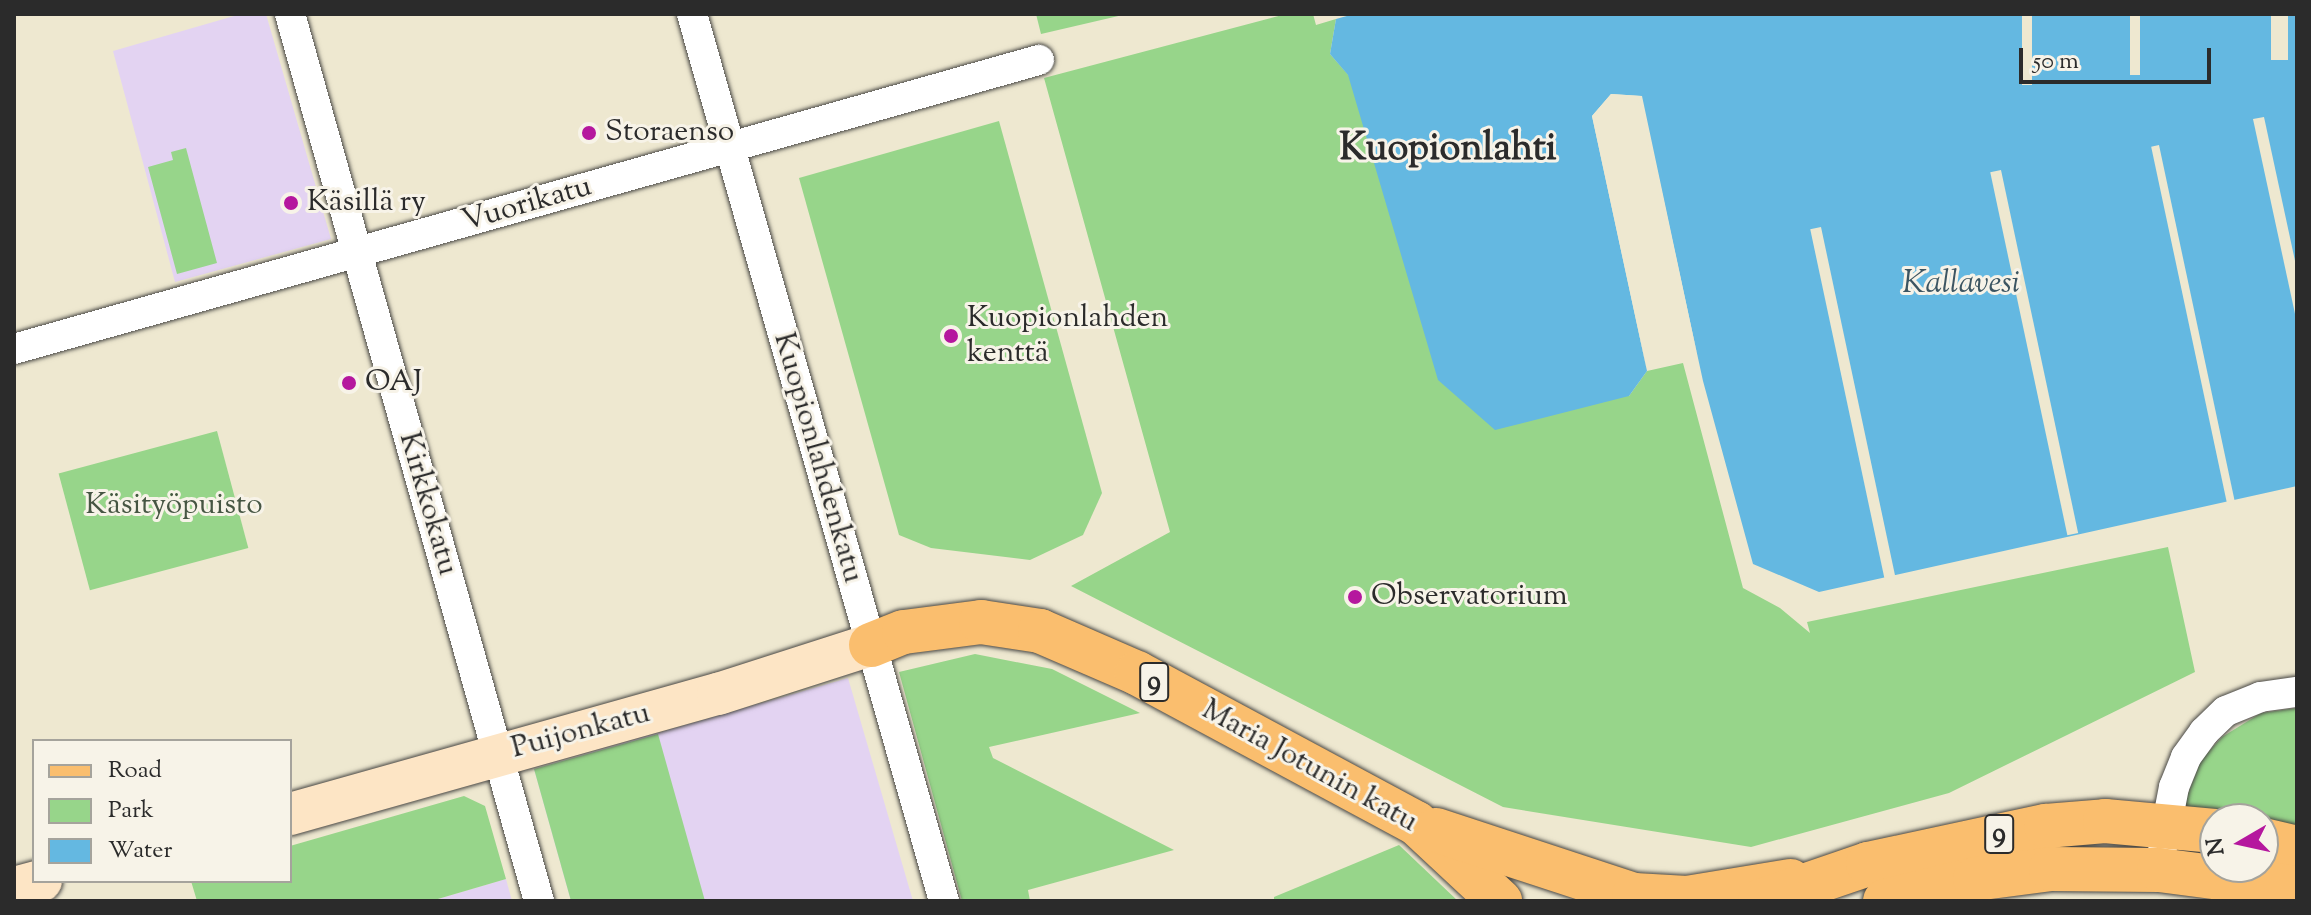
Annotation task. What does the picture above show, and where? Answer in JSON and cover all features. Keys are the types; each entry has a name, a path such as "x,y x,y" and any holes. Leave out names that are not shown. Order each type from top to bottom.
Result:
{"main road":[{"name":"Maria Jotunin katu","path":"871,645 904,632 981,622 1040,631 1137,673 1416,823 1500,901"},
{"name":"Puijonkatu","path":"292,813 732,690 871,645"},
{"name":"9","path":"1416,823 1484,849 1613,890 1658,898 1837,874"},
{"name":"9","path":"1760,901 1837,874 1970,839 2046,826 2166,823 2199,828"},
{"name":"9","path":"1484,849 1549,901"},
{"name":"9","path":"1885,901 1975,879 2051,869 2199,869"}],"street":[{"name":"Kirkkokatu","path":"290,14 539,901"},
{"name":"Kuopionlahdenkatu","path":"692,14 944,901"},
{"name":"Vuorikatu","path":"14,349 1039,60"},
{"path":"2159,870 2166,823 2186,757 2204,732 2226,711 2260,697 2297,692"}],"shaded area":[{"path":"241,14 266,14 331,239 175,282 113,51"},
{"path":"848,678 913,901 571,901 534,769"},
{"path":"506,879 512,901 431,901"}],"green space":[{"path":"1036,14 1127,14 1041,34"},
{"path":"1286,14 1313,14 1316,25 1336,19 1330,54 1629,396 1647,371 1683,363 1743,588 1780,608 1810,633 1807,622 2168,547 2195,672 1949,793 1751,847 1503,807 1071,586 1170,532 1044,78"},
{"name":"Kuopionlahden kenttä","path":"999,121 1102,493 1083,535 1030,560 931,548 899,535 799,178"},
{"path":"186,148 217,263 177,274 148,167 173,160 171,152"},
{"name":"Käsityöpuisto","path":"217,431 248,548 90,590 59,473"},
{"path":"975,654 1052,669 1140,713 989,747 993,758 1174,850 1028,890 1030,901 962,901 899,672"},
{"path":"2297,708 2297,831 2279,825 2279,803 2199,803 2199,814 2181,812 2201,760 2222,737 2261,713"},
{"path":"658,734 705,901 571,901 534,769"},
{"path":"464,796 485,806 506,879 431,901 197,901 192,883 292,883 292,845"},
{"path":"1399,845 1458,901 1274,901 1274,897"}],"water":[{"name":"Kallavesi","path":"1354,14 2297,14 2297,486 1819,592 1753,564 1703,381 1641,96 1611,94 1592,116 1647,371 1629,396 1495,430 1438,380 1348,75 1330,54 1336,19"}],"pier":[{"path":"2022,14 2032,14 2032,85 2022,85"},
{"path":"2130,14 2140,14 2140,75 2130,75"},
{"path":"2271,14 2288,14 2288,60 2271,60"},
{"path":"1611,94 1642,96 1698,359 1638,100 1613,98 1596,117 1647,371 1592,116"},
{"path":"2264,117 2297,270 2297,323 2253,119"},
{"path":"2159,145 2235,501 2227,503 2151,147"},
{"path":"2001,170 2078,533 2067,535 1990,172"},
{"path":"1821,227 1895,577 1885,579 1810,229"}],"place":[{"name":"Storaenso","path":"589,133"},
{"name":"Käsillä ry","path":"291,203"},
{"name":"Kuopionlahden kenttä","path":"951,336"},
{"name":"OAJ","path":"349,383"},
{"name":"Observatorium","path":"1355,597"}],"district":[{"name":"Kuopionlahti","path":"1448,151"}]}
